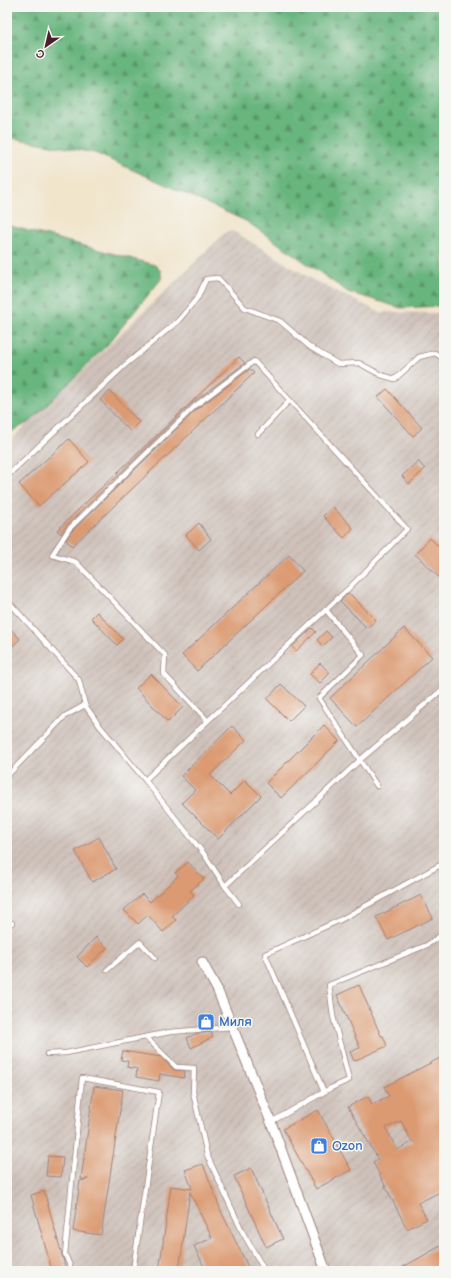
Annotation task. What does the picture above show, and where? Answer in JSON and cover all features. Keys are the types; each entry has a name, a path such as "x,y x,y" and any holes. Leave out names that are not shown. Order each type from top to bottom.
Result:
{"street":[{"path":"202,962 217,989 271,1122 326,1271"}],"lane":[{"path":"7,476 125,365 178,320 198,297 206,279 218,278 245,308 280,320 310,347 338,364 359,363 381,375 394,379 419,357 435,354 444,359"},
{"path":"145,780 208,721 326,610 349,588 407,529 254,361 190,411 69,529 52,555 76,562 165,655 164,674 208,721"},
{"path":"258,434 290,400"},
{"path":"7,603 9,602 79,680 85,705 98,725 145,780 204,854 239,904"},
{"path":"326,610 363,655 319,698 377,786"},
{"path":"225,886 360,760 444,688"},
{"path":"7,776 65,716 85,705"},
{"path":"324,1092 265,954 340,920 444,863"},
{"path":"271,1122 324,1092 349,1080 333,1016 329,985 427,945 444,933"},
{"path":"107,970 140,942 155,958"},
{"path":"47,1054 66,1053 170,1032 232,1027"},
{"path":"146,1037 176,1067 194,1068 193,1092 207,1155 243,1233 265,1271"},
{"path":"72,1271 65,1254 82,1078 159,1092 133,1271"}],"shaded area":[{"path":"227,231 233,231 315,281 379,312 438,313 444,318 444,1271 7,1271 7,442 11,440"}],"green space":[{"path":"7,7 444,7 444,304 441,306 401,308 348,292 246,221 95,153 7,137"},
{"path":"7,225 155,265 160,270 162,278 107,345 31,421 7,434"}],"building":[{"path":"239,357 245,363 192,403 66,526 61,534 57,530"},
{"path":"250,369 254,373 72,546 66,540 72,531 197,409"},
{"path":"387,389 422,428 413,436 378,397"},
{"path":"110,391 139,422 130,431 100,400"},
{"path":"69,439 89,462 39,506 19,484"},
{"path":"418,461 425,469 409,484 402,476"},
{"path":"333,507 353,528 344,538 323,516"},
{"path":"199,523 211,539 199,550 186,535"},
{"path":"430,538 444,552 444,582 415,554"},
{"path":"289,555 303,571 197,671 182,655"},
{"path":"349,593 376,620 367,628 340,601"},
{"path":"97,612 123,639 117,645 91,618"},
{"path":"7,625 20,639 7,651"},
{"path":"312,628 316,632 296,651 292,647"},
{"path":"404,628 432,657 357,727 330,698"},
{"path":"326,631 332,637 323,646 317,640"},
{"path":"320,663 330,673 320,683 310,674"},
{"path":"151,674 183,707 168,722 136,688"},
{"path":"281,684 304,706 289,721 267,699"},
{"path":"324,725 339,741 281,798 266,783"},
{"path":"232,726 246,740 210,775 230,795 245,780 261,796 218,839 182,803 195,790 181,776"},
{"path":"99,837 116,869 92,882 75,851"},
{"path":"188,862 204,879 190,891 194,895 172,916 176,920 163,932 148,915 138,924 124,910 142,894 150,902 178,876 175,873"},
{"path":"421,895 433,918 388,940 376,917"},
{"path":"96,937 107,948 87,967 77,957"},
{"path":"359,985 381,1036 383,1036 387,1046 354,1061 350,1052 360,1048 337,995"},
{"path":"211,1032 213,1037 191,1048 187,1038 195,1034"},
{"path":"123,1051 161,1057 174,1070 185,1071 184,1078 160,1074 159,1081 136,1077 137,1069 127,1067 128,1061 121,1060"},
{"path":"444,1056 444,1190 418,1203 427,1219 407,1229 373,1162 378,1159 348,1107 368,1096 372,1104 389,1096 384,1087","holes":["401,1121 412,1142 397,1150 386,1128"]},
{"path":"94,1086 123,1090 101,1235 73,1231 80,1181 88,1179 81,1179"},
{"path":"318,1110 351,1170 316,1189 283,1129"},
{"path":"48,1156 63,1157 61,1177 46,1176"},
{"path":"203,1164 221,1211 250,1271 206,1271 194,1246 212,1238 190,1192 179,1271 159,1271 171,1186 192,1189 185,1170"},
{"path":"251,1168 283,1239 266,1247 234,1176"},
{"path":"44,1191 66,1271 52,1271 31,1195"},
{"path":"444,1244 444,1271 396,1271"}],"place":[{"name":"Миля","path":"206,1022"},
{"name":"Ozon","path":"319,1146"}]}
